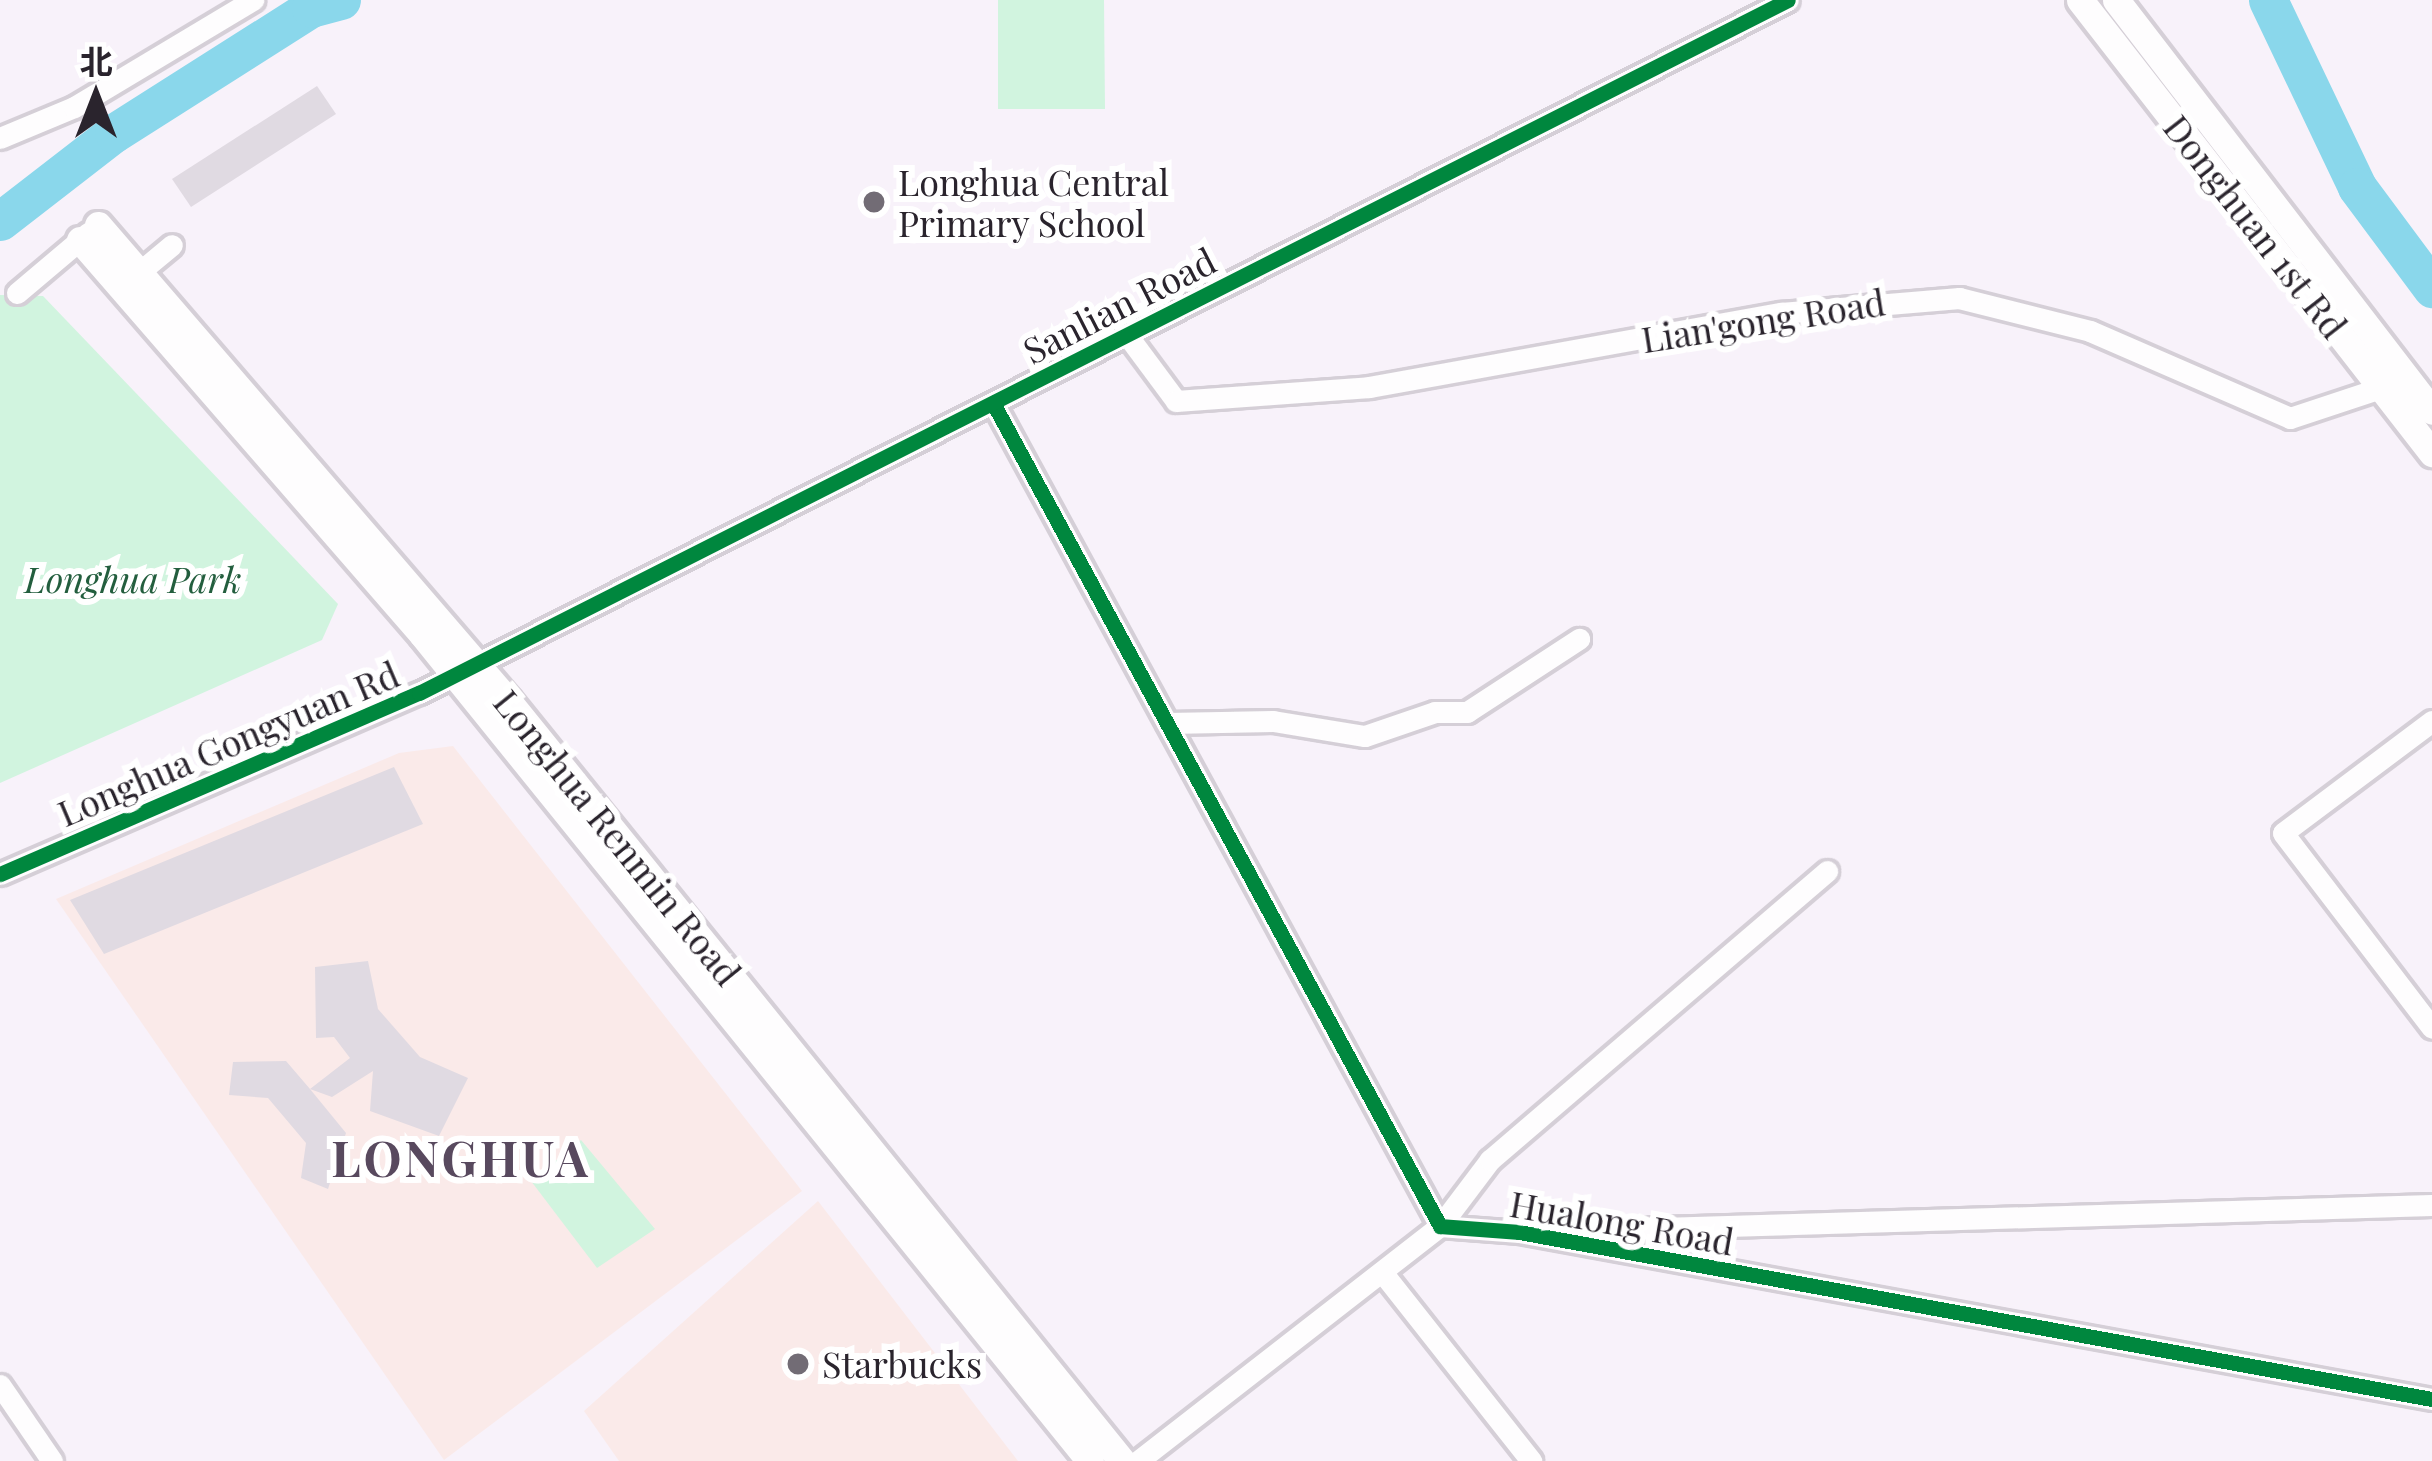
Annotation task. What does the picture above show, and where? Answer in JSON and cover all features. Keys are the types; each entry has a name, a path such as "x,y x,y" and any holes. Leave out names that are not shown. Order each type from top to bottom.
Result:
{"main road":[{"name":"Donghuan 1st Rd","path":"2080,0 2395,384 2432,410"},
{"name":"Donghuan 1st Rd","path":"2116,0 2395,384 2432,453"},
{"name":"Longhua Renmin Road","path":"89,232 466,669 1123,1461"},
{"name":"Longhua Renmin Road","path":"466,669 1090,1461"}],"street":[{"path":"0,139 74,107 253,0"},
{"name":"Sanlian Road","path":"466,669 1788,0"},
{"path":"17,292 89,232"},
{"path":"131,279 172,245"},
{"name":"Lian'gong Road","path":"1127,335 1176,401 1369,387 1781,313 1959,298 2090,331 2290,418 2395,384"},
{"path":"993,403 1440,1226"},
{"path":"1167,723 1273,721 1365,736 1435,712 1467,712 1579,639"},
{"name":"Longhua Gongyuan Rd","path":"0,874 466,669"},
{"path":"2432,722 2283,833 2432,1028"},
{"path":"1138,1461 1440,1226 1490,1160 1827,871"},
{"path":"1519,1232 2432,1205"},
{"name":"Hualong Road","path":"1440,1226 1519,1232 2432,1399"},
{"path":"1382,1272 1531,1461"},
{"path":"0,1385 52,1461"}],"shaded area":[{"path":"453,746 802,1191 444,1460 56,899 399,753"},
{"path":"818,1201 1018,1461 619,1461 584,1411"}],"green space":[{"path":"998,0 1104,0 1105,109 998,109"},
{"name":"Longhua Park","path":"0,295 43,296 338,604 322,640 0,783"},
{"path":"581,1140 655,1229 597,1268 531,1181"}],"building":[{"path":"317,86 336,114 191,207 172,179"},
{"path":"394,767 423,824 104,954 70,900"},
{"path":"368,961 378,1009 420,1057 468,1078 439,1136 370,1111 373,1071 332,1097 310,1089 350,1058 334,1037 316,1038 315,967"},
{"path":"286,1061 346,1133 328,1189 301,1178 306,1143 268,1098 229,1095 233,1062"}],"waterway":[{"path":"0,221 114,133 311,8 341,0"},
{"path":"2268,0 2357,187 2432,288"}],"cycle path":[{"path":"0,874 419,693 1788,0"},
{"path":"993,403 1440,1226 1519,1232 2432,1399"}],"place":[{"name":"Longhua Central Primary School","path":"874,202"},
{"name":"Starbucks","path":"798,1364"}],"district":[{"name":"LONGHUA","path":"461,1158"}]}
